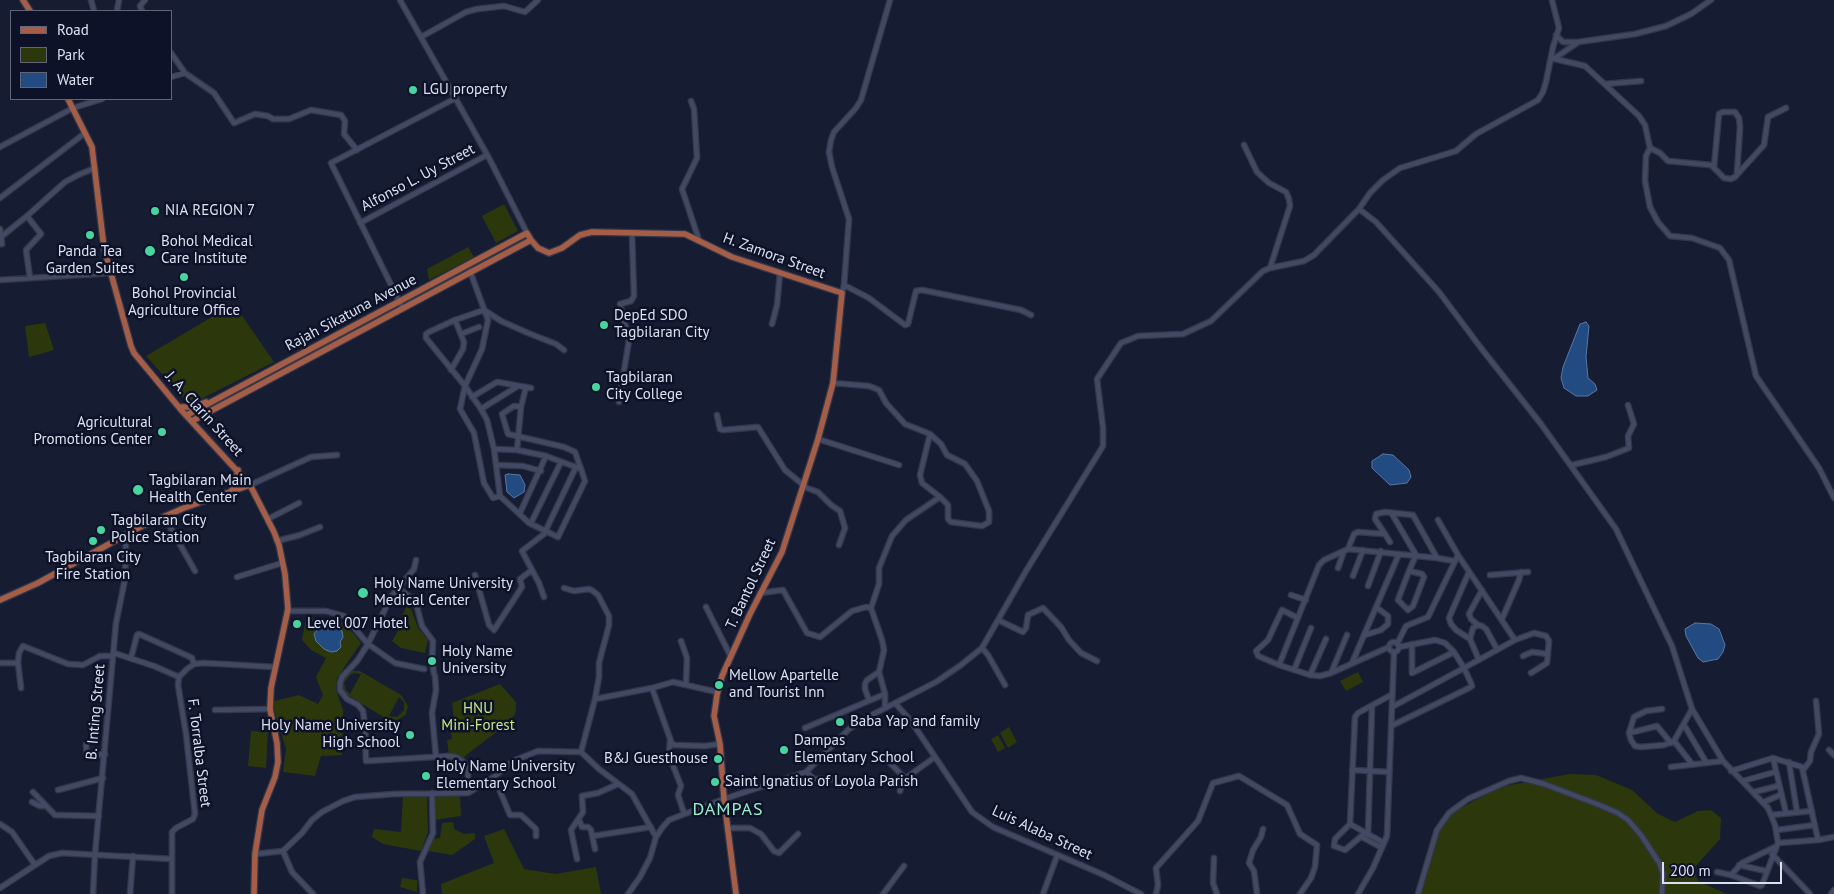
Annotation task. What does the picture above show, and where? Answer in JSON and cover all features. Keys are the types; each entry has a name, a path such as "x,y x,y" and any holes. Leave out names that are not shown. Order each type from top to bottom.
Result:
{"main road":[{"name":"J. A. Clarin Street","path":"69,100 92,148 100,225 110,273 134,353 179,407 250,485 278,540 287,589 287,611 274,667 270,709 277,743 278,762 275,777 262,810 255,854 254,894"},
{"name":"H. Zamora Street","path":"530,240 538,248 549,252 558,250 580,234 592,232 685,234 732,257 842,293"},
{"path":"192,420 530,240 527,233"},
{"name":"Rajah Sikatuna Avenue","path":"187,415 527,233"},
{"name":"T. Bantol Street","path":"736,894 727,828 720,744 714,716 718,692 722,676 760,593 782,552 818,439 833,383 842,293"},
{"path":"408,297 412,304"},
{"path":"274,369 278,375"},
{"path":"179,407 193,407 205,402 213,402"},
{"path":"231,492 236,483 238,470"},
{"path":"0,600 164,516 250,485"}],"street":[{"path":"400,0 456,98 527,233"},
{"path":"421,37 472,11 504,6 525,12 538,0"},
{"path":"842,293 849,219 832,167 831,140 834,132 861,100 890,0"},
{"path":"628,894 640,878 650,858 656,837 669,820 684,813 806,772 849,728 936,682 982,648 1026,571 1103,446 1103,428 1097,379 1121,342 1138,336 1183,334 1212,321 1238,297 1255,277 1270,268 1293,265 1309,258 1359,209 1370,193 1383,180 1400,168 1456,151 1476,134 1538,100 1545,87 1559,28 1552,0"},
{"path":"1553,47 1563,42 1578,42 1635,34 1666,26 1691,14 1711,0"},
{"path":"1556,35 1563,42"},
{"path":"1552,58 1578,42"},
{"path":"172,55 184,73 214,93 234,123 256,114 273,119 289,119 311,110 341,115 345,121 344,134 357,150"},
{"path":"1552,58 1585,66 1639,116 1645,124 1650,148 1646,156 1645,181 1650,207 1658,222 1670,236 1692,238 1720,248 1729,260 1756,376 1818,468 1834,498"},
{"path":"172,77 184,73"},
{"path":"1605,84 1641,81"},
{"path":"403,309 330,163 456,98"},
{"path":"0,147 73,108 99,100"},
{"path":"691,101 694,109 697,158 682,190 699,240"},
{"path":"1737,175 1739,118 1735,112 1719,114 1714,167 1718,174 1724,178 1732,179 1737,175 1764,145 1768,117 1786,108"},
{"path":"0,198 85,133"},
{"path":"1244,145 1257,172 1269,183 1286,192 1289,199 1290,206 1270,268"},
{"path":"1650,148 1668,160 1712,165 1714,167"},
{"name":"Alfonso L. Uy Street","path":"360,223 487,155"},
{"path":"1,237 65,182 95,168"},
{"path":"1359,209 1376,222 1439,292 1572,465 1616,530 1627,550 1672,646 1692,709 1723,761 1764,802 1776,830 1776,845 1762,885 1760,886 1717,872"},
{"path":"27,216 41,234 26,250 30,278"},
{"path":"0,229 2,244 0,244"},
{"path":"619,402 629,340 620,304 631,301 634,296 632,234"},
{"path":"468,266 488,320 482,350 465,386 460,409 474,433 484,483 493,498 500,496"},
{"path":"0,280 110,273"},
{"path":"772,324 777,305 780,273"},
{"path":"844,285 869,298 905,325 908,324 916,291 922,290 1020,310 1031,315"},
{"path":"484,310 455,320 429,332 425,336 465,386 487,420 497,465 500,496 531,523 558,536 585,481 578,468 575,452 564,447 508,434 502,414 514,406 521,407"},
{"path":"484,310 501,321 556,344 564,350"},
{"path":"451,370 463,349 464,342 455,320"},
{"path":"461,334 479,327"},
{"path":"472,397 494,383 529,387 521,407 518,450"},
{"path":"833,383 869,386 879,390 886,403 905,424 930,434 941,444 947,455 965,464 976,481 989,511 989,522 982,526 951,522 948,519 948,505 922,483 920,476 930,434"},
{"path":"481,409 518,386"},
{"path":"1572,465 1606,457 1629,448 1628,436 1634,424 1628,405"},
{"path":"717,415 720,429 723,430 758,427 785,470 802,485 818,492 842,514 845,528 839,545"},
{"path":"818,439 899,465"},
{"path":"494,449 518,450 546,456 578,468"},
{"path":"250,485 311,457 337,455"},
{"path":"520,513 541,471 546,456"},
{"path":"531,523 561,462"},
{"path":"497,465 523,466 541,471"},
{"path":"544,597 539,583 522,551 540,538 578,468"},
{"path":"885,708 885,694 879,672 884,650 880,630 871,608 879,584 879,568 892,536 920,508 940,497"},
{"path":"268,519 299,503"},
{"path":"1390,542 1375,519 1376,514 1385,512 1414,515 1438,558"},
{"path":"1392,514 1416,555"},
{"path":"164,516 195,570"},
{"path":"1438,520 1458,555 1515,640"},
{"path":"278,540 300,535 320,527"},
{"path":"1338,568 1354,534 1358,532 1385,534"},
{"name":"B. Inting Street","path":"93,894 94,854 103,778 116,623 125,579 126,534"},
{"path":"1278,665 1321,562 1346,550 1381,551 1454,561"},
{"path":"1353,576 1363,550"},
{"path":"1368,586 1381,551"},
{"path":"1352,663 1399,554"},
{"path":"1409,572 1422,574 1424,577 1413,606 1408,610 1398,600 1409,572 1416,555"},
{"path":"1358,894 1382,848 1388,827 1394,652 1397,651 1406,626 1428,618 1458,555"},
{"path":"416,560 414,569 398,588 382,614 368,644 354,666 342,677 340,690 343,695 363,711 366,761 456,757 465,763 468,768 468,793"},
{"path":"237,577 282,563"},
{"path":"475,575 489,625 494,630 522,587 520,579 532,570"},
{"path":"1469,572 1449,618 1456,630 1470,639 1479,660"},
{"path":"1502,619 1520,580 1521,572"},
{"path":"1490,576 1528,572"},
{"path":"398,588 416,603 422,626 433,641 436,690 432,713 436,757"},
{"path":"564,588 574,591 589,589 593,591 598,595 609,616 609,625 599,663 596,699 581,752"},
{"path":"760,593 783,590 807,632 820,637 852,611 866,607 871,608"},
{"path":"1482,590 1469,614 1478,626 1486,629 1497,649"},
{"path":"1291,595 1306,600"},
{"path":"706,607 731,657"},
{"path":"998,620 1023,632 1026,628 1028,615 1043,608 1081,653 1097,661"},
{"path":"1365,635 1381,630 1388,624 1388,616 1376,608"},
{"path":"1298,618 1282,610 1268,640 1256,651 1258,656 1278,665 1310,675 1320,676 1331,673 1393,643 1398,645 1436,640 1445,644 1454,652 1472,686 1391,726"},
{"path":"287,611 326,611 344,616 368,644 395,663 434,673"},
{"path":"1470,639 1473,628 1478,626"},
{"path":"1294,670 1311,628"},
{"path":"131,658 137,635 139,634 192,658 194,664"},
{"path":"1392,707 1515,640 1534,634 1546,636 1549,641 1547,663 1531,674"},
{"path":"1331,673 1347,636"},
{"path":"1310,675 1326,639"},
{"path":"682,641 687,658 686,684"},
{"path":"1412,644 1412,673 1454,652"},
{"path":"21,688 18,663 19,653 23,646 68,664 83,665 100,656 114,655 131,658 179,677 187,668 194,664 209,663 274,667"},
{"path":"1389,646 1390,650 1394,652"},
{"path":"982,648 1005,685"},
{"path":"1523,656 1532,652 1548,654"},
{"path":"0,662 18,663"},
{"path":"869,700 865,684 867,680 879,672"},
{"name":"F. Torralba Street","path":"172,859 172,832 193,819 195,814 186,734 178,685 179,677"},
{"path":"596,699 673,682 718,692"},
{"path":"652,688 670,740 669,755 681,786 678,795 684,813"},
{"path":"805,728 885,694"},
{"path":"1372,706 1370,772 1365,835 1345,850 1334,846 1335,839 1350,824 1355,717 1358,713 1392,695"},
{"path":"1804,769 1810,761 1811,752 1819,734 1816,701"},
{"name":"Luis Alaba Street","path":"895,704 911,722 972,812 993,827 1104,875 1141,894"},
{"path":"215,710 270,709"},
{"path":"1662,709 1638,714 1634,717 1630,740 1635,746 1641,747 1673,742 1692,709"},
{"path":"1684,725 1706,762"},
{"path":"1630,733 1657,726 1692,764"},
{"path":"670,740 675,745 720,744"},
{"path":"86,745 87,756 105,754"},
{"path":"1829,750 1834,755"},
{"path":"255,854 283,851 302,833 312,820 342,801 360,797 468,793 494,777 513,761 538,751 581,752 632,794 656,837"},
{"path":"900,791 901,782 905,778 935,757"},
{"path":"885,758 905,778"},
{"path":"1731,771 1773,758 1789,762 1804,769 1818,840"},
{"path":"1773,758 1780,795 1786,813"},
{"path":"1671,767 1723,761"},
{"path":"1789,762 1797,812"},
{"path":"1352,770 1389,772"},
{"path":"806,772 814,779 836,778"},
{"path":"1743,781 1775,772"},
{"path":"1156,894 1158,889 1157,865 1198,822 1213,783 1239,776 1286,805 1300,834 1317,845 1316,867 1300,894"},
{"path":"494,777 510,815 521,815 536,829 536,836"},
{"path":"58,790 103,778"},
{"path":"1418,894 1431,847 1443,820 1468,799 1509,781 1521,778 1544,784 1597,804 1618,813 1628,820 1641,835 1660,864 1663,874 1662,894"},
{"path":"577,859 570,830 584,812 582,796 598,793 618,784"},
{"path":"1754,792 1778,786"},
{"path":"33,792 52,814 59,816 99,816"},
{"path":"423,894 420,862 433,833 432,793"},
{"path":"1764,802 1780,795"},
{"path":"39,799 31,802 40,806 46,806"},
{"path":"1771,815 1812,811"},
{"path":"579,820 582,827 590,828 595,849"},
{"path":"0,824 12,832 35,865"},
{"path":"1350,824 1382,848"},
{"path":"1776,830 1815,825"},
{"path":"536,829 542,827"},
{"path":"593,836 651,828"},
{"path":"727,828 750,828 761,834 774,851 779,853 798,834"},
{"path":"1257,894 1254,870 1249,863 1263,828"},
{"path":"1365,835 1384,843"},
{"path":"1731,875 1739,865 1776,845 1834,838"},
{"path":"283,851 292,872 313,894"},
{"path":"0,888 49,856 62,852 172,859 172,894"},
{"path":"1772,854 1810,894"},
{"path":"130,894 133,856"},
{"path":"1043,894 1057,856"},
{"path":"1214,858 1213,883 1217,894"},
{"path":"1739,865 1766,871"},
{"path":"883,894 904,866"},
{"path":"1831,894 1834,890"}],"green space":[{"path":"504,204 518,231 496,243 482,216"},
{"path":"468,247 474,257 429,280 427,269"},
{"path":"234,304 274,362 195,402 187,402 146,356"},
{"path":"45,323 54,350 29,357 25,326"},
{"path":"406,607 411,609 418,628 428,640 425,653 401,648 392,641 398,631 396,629"},
{"path":"306,619 339,620 361,643 337,678 336,690 343,710 342,755 321,756 315,776 283,772 286,749 274,709 274,701 299,695 318,704 323,695 316,677 326,658 311,650 302,640"},
{"path":"352,671 360,671 401,695 408,706 406,715 396,721 387,719 346,694 341,683 343,677","holes":["354,673 361,674 350,694 346,690 344,683","399,697 404,702 404,710 397,717 389,716"]},
{"path":"1358,672 1363,682 1346,691 1340,681"},
{"name":"HNU Mini-Forest","path":"500,684 516,702 514,716 508,723 465,756 462,763 450,763 447,740 452,739 450,729 455,728 452,703"},
{"path":"1009,727 1017,742 1008,748 1000,733"},
{"path":"251,731 268,732 266,768 248,766"},
{"path":"998,735 1005,748 998,752 991,739"},
{"path":"1570,774 1596,775 1632,790 1658,814 1675,822 1698,811 1711,810 1721,818 1720,839 1693,869 1698,881 1727,894 1421,894 1437,838 1445,820 1453,812 1491,792 1510,785"},
{"path":"403,796 427,796 428,832 421,851 383,844 372,837 374,829 401,832"},
{"path":"434,796 460,796 461,816 435,820"},
{"path":"453,822 454,829 464,834 475,833 475,839 452,855 428,851 432,839 440,838 442,823"},
{"path":"504,829 524,869 556,874 596,867 601,894 442,894 441,884 494,863 484,836"},
{"path":"402,878 417,880 417,892 400,887"}],"water":[{"path":"1586,322 1589,326 1586,357 1588,378 1595,384 1597,390 1588,396 1576,396 1564,388 1561,378 1563,367 1580,324"},
{"path":"1383,454 1393,455 1409,470 1411,477 1407,483 1390,485 1372,468 1372,461"},
{"path":"505,475 520,475 525,485 524,492 514,498 507,492"},
{"path":"1695,623 1711,624 1719,629 1725,645 1718,659 1703,662 1698,658 1686,636 1685,629"},
{"path":"325,626 335,626 342,631 341,647 337,651 331,652 324,649 316,641 314,634"}],"place":[{"name":"LGU property","path":"413,90"},
{"name":"NIA REGION 7","path":"155,211"},
{"name":"Panda Tea Garden Suites","path":"90,235"},
{"name":"Bohol Medical Care Institute","path":"150,251"},
{"name":"Bohol Provincial Agriculture Office","path":"184,277"},
{"name":"DepEd SDO Tagbilaran City","path":"604,325"},
{"name":"Tagbilaran City College","path":"596,387"},
{"name":"Agricultural Promotions Center","path":"162,432"},
{"name":"Tagbilaran Main Health Center","path":"138,490"},
{"name":"Tagbilaran City Police Station","path":"101,530"},
{"name":"Tagbilaran City Fire Station","path":"93,541"},
{"name":"Holy Name University Medical Center","path":"363,593"},
{"name":"Level 007 Hotel","path":"297,624"},
{"name":"Holy Name University","path":"432,661"},
{"name":"Mellow Apartelle and Tourist Inn","path":"719,685"},
{"name":"Baba Yap and family","path":"840,722"},
{"name":"Holy Name University High School","path":"410,735"},
{"name":"Dampas Elementary School","path":"784,750"},
{"name":"B&J Guesthouse","path":"718,759"},
{"name":"Holy Name University Elementary School","path":"426,776"},
{"name":"Saint Ignatius of Loyola Parish","path":"715,782"}],"district":[{"name":"DAMPAS","path":"728,810"}]}
